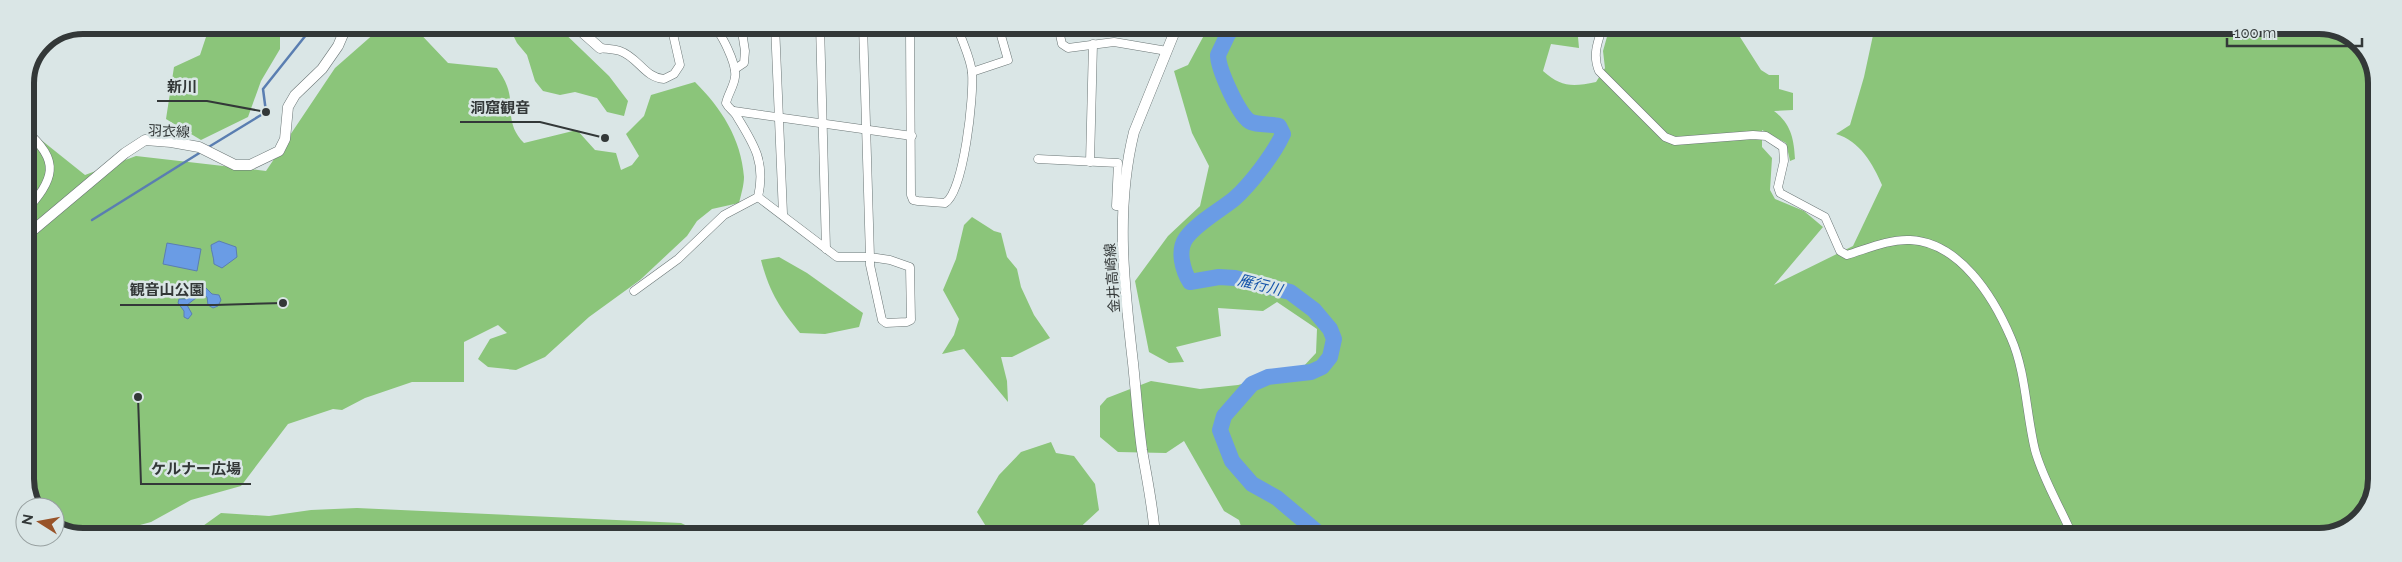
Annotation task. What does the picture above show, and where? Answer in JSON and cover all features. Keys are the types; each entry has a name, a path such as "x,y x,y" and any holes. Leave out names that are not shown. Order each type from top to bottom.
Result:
{"main road":[{"name":"羽衣線","path":"34,229 125,153 145,140 199,147 235,165 250,165 279,151 285,139 288,107 295,96 322,70 338,46 343,34"},
{"path":"584,34 600,48"},
{"name":"金井高崎線","path":"1154,528 1152,502 1142,449 1124,283 1122,244 1128,165 1134,132 1174,34"}],"street":[{"path":"600,48 620,51 632,58 650,75 664,79 674,74 680,65 673,34"},
{"path":"721,34 735,70 734,81 726,103 734,111 912,136"},
{"path":"735,70 744,63 745,51 742,34"},
{"path":"775,34 784,214"},
{"path":"820,34 826,249"},
{"path":"758,197 784,214 826,249 840,258 870,257 907,265 911,269 912,317 909,322 886,323 882,320 870,257 863,34"},
{"path":"910,34 911,198 918,201 945,203 951,198 964,161 972,72 960,34"},
{"path":"972,72 1008,60 1000,34"},
{"path":"1061,34 1065,47 1114,42 1167,51"},
{"path":"1600,34 1596,46 1596,65 1599,71 1665,137 1675,141 1753,134 1766,136 1783,147 1784,161 1778,187 1780,193 1825,217 1840,251 1847,255 1892,241 1908,239 1927,242 1942,247 1974,276 1989,297 2011,338 2021,374 2035,452 2069,528"},
{"path":"1090,162 1093,44"},
{"path":"634,291 678,259 724,215 758,197 762,180 762,166 734,111"},
{"path":"34,139 47,156 51,175 45,189 34,202"},
{"path":"1038,159 1118,163 1116,206 1124,207"}],"green space":[{"path":"207,34 280,34 280,49 261,81 248,117 201,140 166,119 174,67 200,55"},
{"path":"374,34 421,34 448,63 497,68 505,81 509,94 514,128 524,143 577,130 595,150 616,153 621,170 632,165 639,156 626,134 644,116 651,95 695,82 713,102 728,125 739,149 744,177 739,203 712,209 697,221 687,236 640,280 589,317 545,357 516,370 488,367 478,359 490,339 507,333 498,325 464,342 464,382 412,382 365,398 342,410 333,409 288,424 241,486 191,500 151,522 129,528 83,528 65,524 65,497 38,497 34,482 34,134 85,175 136,156 266,171 335,68"},
{"path":"512,34 565,34 609,76 628,101 624,116 607,112 597,98 575,92 560,95 543,91 535,81 527,55"},
{"path":"1205,34 1578,34 1579,48 1551,44 1543,71 1561,83 1580,85 1596,82 1605,68 1603,51 1608,34 1738,34 1761,70 1769,75 1779,75 1779,89 1793,93 1793,110 1774,111 1788,127 1794,145 1795,159 1790,161 1786,143 1762,130 1762,147 1772,158 1770,190 1775,199 1804,211 1823,227 1774,285 1853,246 1882,185 1865,154 1852,142 1836,134 1850,125 1864,77 1873,34 2319,34 2335,36 2344,40 2360,56 2368,80 2368,479 2366,495 2358,509 2344,522 2335,526 2319,528 1242,528 1239,520 1224,511 1184,441 1166,453 1118,452 1100,437 1100,406 1107,398 1151,381 1200,389 1238,385 1302,368 1316,353 1317,329 1277,302 1263,311 1218,308 1221,336 1176,347 1184,362 1169,363 1149,352 1135,281 1168,236 1200,206 1209,166 1192,133 1174,71 1188,65"},
{"path":"972,217 994,231 1001,233 1007,257 1017,269 1021,287 1034,315 1050,338 1012,357 1001,357 1007,381 1008,402 964,349 942,354 954,335 959,319 943,290 956,259 964,225"},
{"path":"779,257 807,273 863,313 859,327 825,334 800,333 776,299 761,260"},
{"path":"1051,442 1056,453 1074,456 1095,484 1099,510 1079,528 987,528 977,512 999,475 1021,452"},
{"path":"357,508 681,523 691,528 200,528 221,513 269,516 311,510"}],"water":[{"path":"219,241 236,247 237,257 222,268 214,264 211,247 211,245"},
{"path":"167,243 201,249 197,271 163,264"},
{"path":"205,287 212,294 219,295 221,300 218,306 213,308 208,305 207,297 201,294 187,305 192,314 188,319 184,317 184,311 178,303 179,299 185,299"}],"waterway":[{"path":"207,148 266,112 263,89 307,34"},
{"name":"雁行川","path":"1228,34 1218,55 1221,70 1235,102 1251,122 1279,126 1283,134 1268,160 1247,186 1234,199 1196,227 1186,238 1183,243 1182,261 1190,282 1219,277 1235,278 1290,292 1314,310 1330,329 1334,339 1330,357 1322,367 1311,372 1268,377 1252,384 1224,416 1220,430 1232,461 1252,484 1277,498 1313,528"},
{"path":"92,220 201,152"}],"place":[{"name":"新川","path":"266,112"},
{"name":"洞窟観音","path":"605,138"},
{"name":"観音山公園","path":"283,303"},
{"name":"ケルナー広場","path":"138,397"}]}
